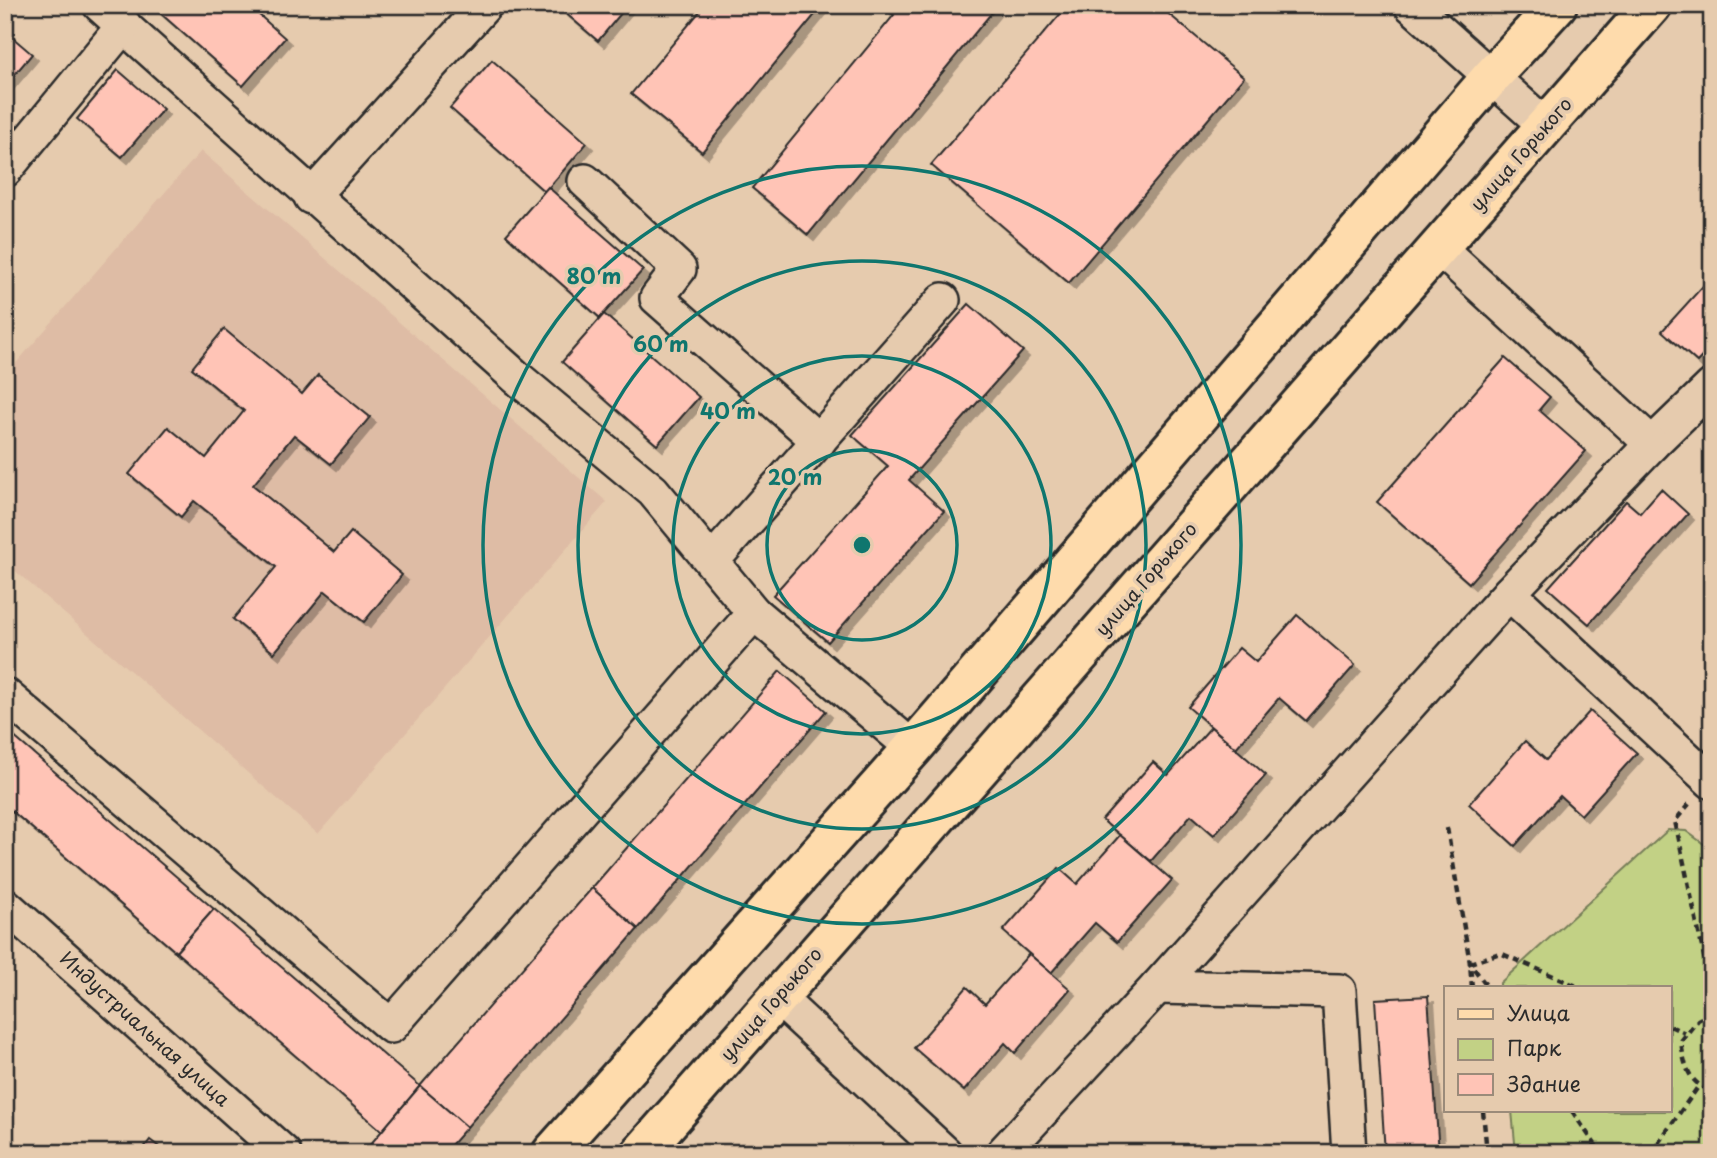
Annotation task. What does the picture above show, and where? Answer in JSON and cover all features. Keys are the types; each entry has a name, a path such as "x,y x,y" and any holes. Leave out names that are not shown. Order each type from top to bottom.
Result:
{"main road":[{"path":"551,1153 913,748 1492,76 1557,5"},
{"name":"улица Горького","path":"641,1153 1652,5"}],"street":[{"path":"311,197 485,5"},
{"path":"1411,5 1546,127"},
{"path":"5,170 112,15 311,197 514,376 653,491 754,613 913,748"},
{"path":"585,181 679,269 657,298 819,441"},
{"path":"1438,248 1653,444"},
{"path":"712,561 943,300"},
{"path":"1003,1153 1157,987 1509,593 1712,386"},
{"path":"1509,593 1710,780"},
{"path":"5,695 391,1026 754,613"},
{"name":"Индустриальная улица","path":"5,905 284,1153"},
{"path":"1157,987 1339,991 1349,1153"},
{"path":"777,997 945,1153"}],"path":[{"path":"1710,780 1675,821 1712,994"},
{"path":"1447,828 1472,986"},
{"path":"1470,962 1500,953 1576,986"},
{"path":"1470,962 1487,986"},
{"path":"1712,1012 1685,1033 1681,1041 1683,1057 1698,1087 1712,1091"},
{"path":"1672,1027 1685,1033"},
{"path":"1651,1153 1698,1087"},
{"path":"1483,1112 1487,1153"},
{"path":"1573,1112 1601,1153"}],"shaded area":[{"path":"201,151 607,502 318,834 5,562 5,376"}],"green space":[{"path":"1668,830 1686,831 1712,850 1712,1153 1516,1153 1512,1112 1672,1112 1672,986 1500,986 1500,983"}],"building":[{"path":"151,5 248,5 285,38 243,86"},
{"path":"556,5 628,5 598,41"},
{"path":"705,5 823,5 702,152 631,94"},
{"path":"882,5 989,5 994,10 808,235 752,188 894,15"},
{"path":"1068,5 1158,5 1244,77 1069,283 931,165"},
{"path":"5,31 32,54 5,86"},
{"path":"492,60 587,143 545,192 450,108"},
{"path":"118,70 163,109 122,157 77,119"},
{"path":"548,187 643,270 600,318 506,235"},
{"path":"1712,276 1712,346 1697,362 1662,331"},
{"path":"969,304 1023,351 909,480 944,511 828,642 773,595 888,466 852,435"},
{"path":"604,314 699,397 657,445 562,362"},
{"path":"224,329 302,394 318,375 370,417 331,464 294,435 253,485 334,552 351,532 402,575 364,622 325,591 274,653 233,619 276,567 194,501 181,517 129,474 168,427 206,458 244,411 192,368"},
{"path":"1505,358 1550,397 1539,410 1586,451 1469,583 1377,502"},
{"path":"1712,407 1712,431 1700,420"},
{"path":"1661,489 1688,514 1589,624 1548,588 1626,501 1640,513"},
{"path":"1297,615 1355,665 1306,721 1279,698 1236,748 1188,707 1239,648 1256,662"},
{"path":"780,671 826,711 638,929 592,888"},
{"path":"1590,711 1637,753 1581,815 1560,796 1515,846 1469,804 1525,741 1546,760"},
{"path":"1211,727 1266,775 1214,835 1191,815 1151,861 1102,820 1153,762 1168,775"},
{"path":"5,729 214,909 176,952 5,805"},
{"path":"1120,835 1172,880 1117,942 1095,923 1051,973 1003,931 1059,868 1077,884"},
{"path":"592,888 638,929 467,1127 420,1086"},
{"path":"214,909 420,1086 382,1131 176,952"},
{"path":"1029,954 1070,989 1015,1053 1005,1043 964,1091 914,1048 967,987 985,1004"},
{"path":"1428,996 1439,1153 1385,1153 1375,999"},
{"path":"420,1086 467,1127 444,1153 363,1153"},
{"path":"150,1140 167,1153 140,1153"}]}
